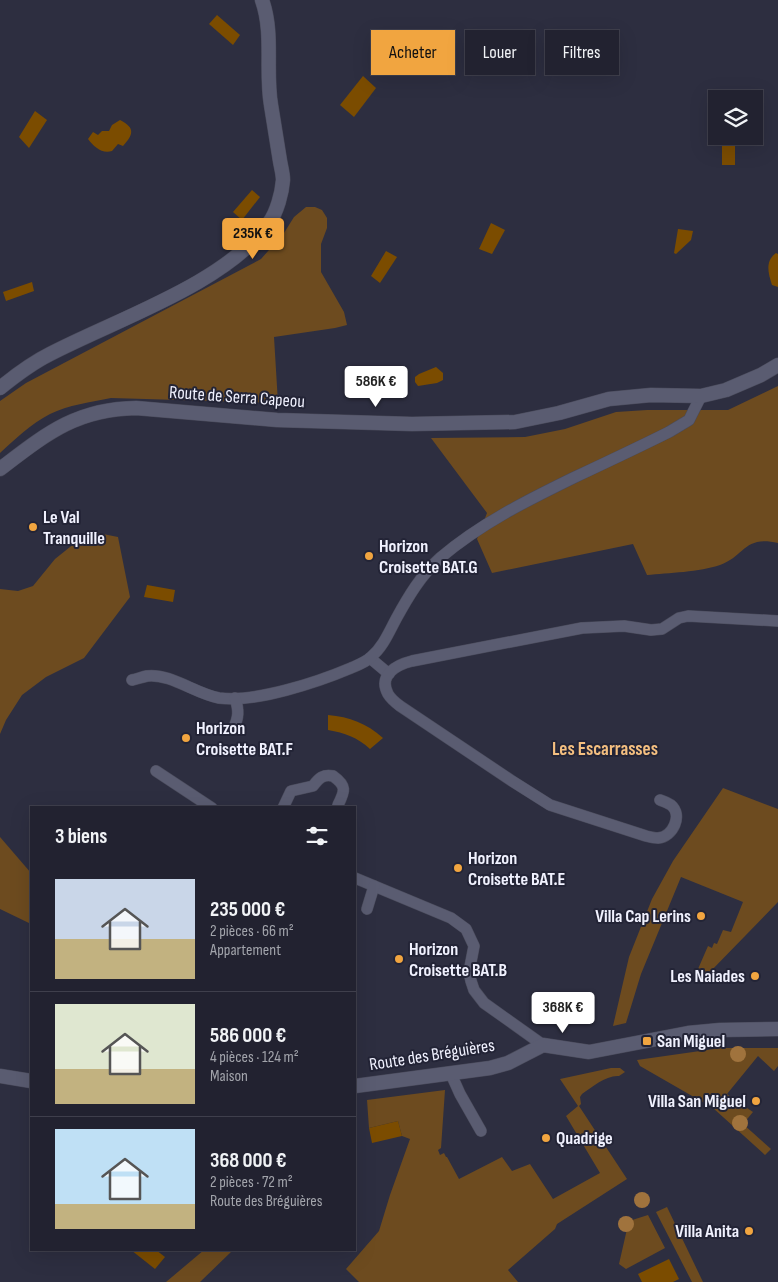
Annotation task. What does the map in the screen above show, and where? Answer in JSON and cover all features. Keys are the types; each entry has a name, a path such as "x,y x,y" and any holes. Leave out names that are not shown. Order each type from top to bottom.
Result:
{"street":[{"path":"0,388 20,372 49,354 186,288 224,265 248,245 270,222 279,201 283,179 270,104 269,47 265,9 262,0"},
{"name":"Route de Serra Capeou","path":"0,469 41,438 66,423 95,412 114,408 136,408 277,420 412,424 515,422 559,413 609,399 651,395 701,396 726,390 761,375 778,365"},
{"path":"543,1045 589,1052 688,1033 720,1030 778,1029"},
{"name":"Route des Bréguières","path":"356,1086 490,1068 508,1063 543,1045"},
{"path":"0,1076 30,1081"}],"lane":[{"path":"132,680 148,676 167,679 219,698 235,698 265,694 304,685 353,667 370,658 380,648 418,583 438,560 461,541 495,518 532,498 689,420 701,396"},
{"path":"660,800 672,806 677,816 675,826 668,834 659,838 550,805 400,706 389,696 386,684 389,674 397,665 412,661 582,628 624,626 651,630 662,629 679,618 688,616 778,621"},
{"path":"370,658 389,674"},
{"path":"233,729 237,722 239,710 235,698"},
{"path":"156,772 205,806"},
{"path":"284,806 291,792 313,786 320,777 325,775 333,776 342,786 344,793 338,805"},
{"path":"356,878 451,918 466,930 474,946 469,972 474,990 478,996 543,1045"},
{"path":"367,909 374,886"},
{"path":"451,1074 460,1094 481,1130"}],"shaded area":[{"path":"217,15 240,35 233,45 209,24"},
{"path":"363,76 376,88 354,117 340,105"},
{"path":"35,111 47,120 29,148 19,137"},
{"path":"120,120 131,129 131,135 123,146 118,144 112,151 105,152 88,139 93,132 98,135 102,131 109,131 112,125"},
{"path":"722,145 735,145 735,165 722,165"},
{"path":"252,190 260,197 242,220 233,212"},
{"path":"306,207 315,207 322,210 327,218 327,228 321,244 321,272 344,312 347,325 274,337 278,403 111,398 72,406 50,414 17,437 0,453 0,401 26,383 261,259 284,233 294,217"},
{"path":"491,223 505,230 492,254 479,249"},
{"path":"678,229 693,231 691,240 676,254 674,253"},
{"path":"386,251 397,257 380,283 371,276"},
{"path":"776,253 778,254 778,287 772,285 769,272 770,260"},
{"path":"32,282 34,291 6,301 3,292"},
{"path":"436,367 443,373 443,380 437,383 418,386 415,382 415,377"},
{"path":"778,386 778,543 767,541 751,544 735,557 720,565 694,571 647,575 633,544 492,573 477,539 487,513 431,438 525,437 565,429 616,412 728,410"},
{"path":"98,533 118,537 130,597 84,658 46,677 22,695 6,720 0,734 0,589 18,591 33,586 55,559 80,539"},
{"path":"147,585 175,590 173,602 144,597"},
{"path":"328,715 343,717 357,722 370,728 383,738 370,749 351,736 328,730"},
{"path":"723,788 778,809 778,902 708,974 698,969 708,946 712,948 714,943 717,944 723,930 731,932 743,902 681,877 641,974 626,1023 613,1026 629,957 652,899 673,861"},
{"path":"0,837 30,872 30,924 0,909"},
{"path":"721,1048 778,1048 778,1066 774,1071 758,1056 727,1094 745,1109 747,1108 753,1112 743,1124 771,1149 765,1155 713,1108 640,1066 637,1060"},
{"path":"611,1068 620,1068 625,1072 619,1076 604,1079 582,1094 579,1106 627,1179 557,1224 555,1229 508,1270 518,1282 359,1282 346,1269 379,1231 410,1139 402,1136 398,1121 369,1128 367,1100 445,1090 441,1148 438,1150 440,1155 444,1153 447,1157 459,1179 502,1157 512,1171 530,1164 553,1199 600,1173 566,1116 578,1106 560,1079"},
{"path":"398,1121 402,1136 372,1143 369,1128"},
{"path":"667,1207 703,1282 692,1282 656,1212"},
{"path":"648,1215 665,1248 626,1269 619,1264 627,1229 620,1226"},
{"path":"132,1251 157,1251 165,1257 155,1269"},
{"path":"203,1251 232,1251 200,1282 166,1282"},
{"path":"669,1259 679,1279 673,1282 642,1282 638,1274"}],"place":[{"name":"Le Val Tranquille","path":"33,527"},
{"name":"Horizon Croisette BAT.G","path":"369,556"},
{"name":"Horizon Croisette BAT.F","path":"186,738"},
{"name":"Horizon Croisette BAT.E","path":"458,868"},
{"name":"Villa Cap Lerins","path":"701,916"},
{"name":"Horizon Croisette BAT.B","path":"399,959"},
{"name":"Les Naiades","path":"755,976"},
{"name":"San Miguel","path":"647,1041"},
{"name":"Villa San Miguel","path":"756,1101"},
{"name":"Quadrige","path":"546,1138"},
{"name":"Villa Anita","path":"749,1231"}],"district":[{"name":"Les Escarrasses","path":"605,749"}]}
